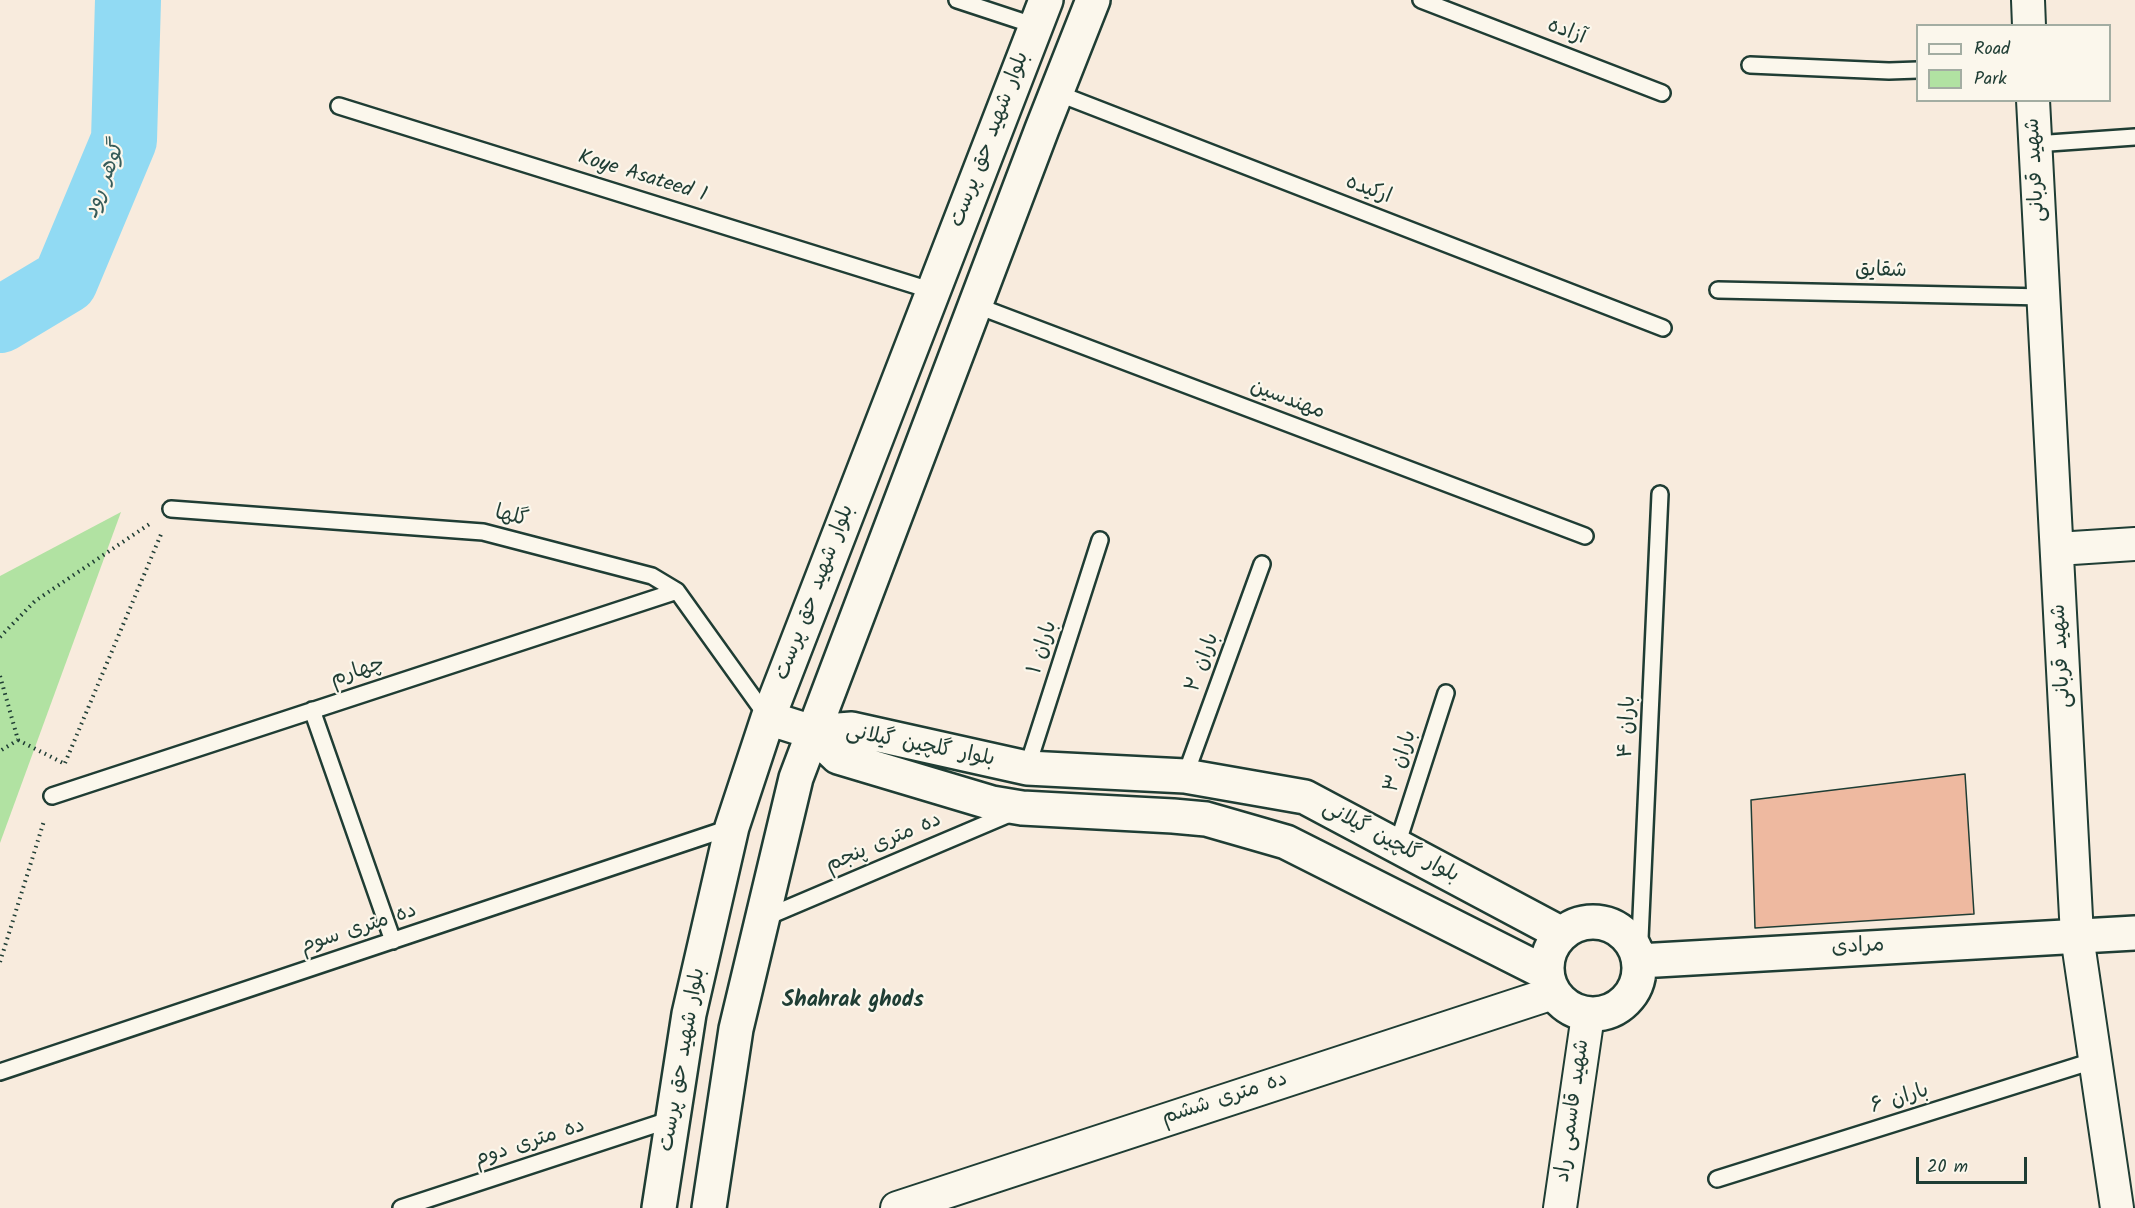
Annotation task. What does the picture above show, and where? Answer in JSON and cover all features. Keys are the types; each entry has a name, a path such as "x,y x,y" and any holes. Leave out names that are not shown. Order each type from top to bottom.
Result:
{"street":[{"name":"بلوار شهید حق پرست","path":"709,1208 736,1029 796,778 1093,0"},
{"path":"2028,0 2029,24"},
{"path":"1041,13 1077,42"},
{"name":"بلوار شهید حق پرست","path":"659,1208 688,1014 732,827 768,718 1041,13"},
{"name":"شهید قربانی","path":"2033,102 2077,936 2118,1208"},
{"path":"933,291 975,305"},
{"path":"2057,549 2135,544"},
{"path":"768,718 812,732"},
{"name":"بلوار گلچین گیلانی","path":"812,732 852,729 1027,768 1185,776 1305,797 1562,934"},
{"name":"بلوار گلچین گیلانی","path":"812,732 838,757 992,803 1022,808 1206,819 1286,842 1550,983"},
{"path":"1022,808 1027,768"},
{"path":"1173,816 1185,776"},
{"path":"1587,922 1616,928 1631,941 1639,961 1635,988 1616,1009 1588,1014 1568,1008 1550,983 1549,952 1562,934 1587,922"},
{"name":"مرادی","path":"1639,961 2135,933"},
{"name":"ده متری ششم","path":"897,1208 1550,983"},
{"name":"شهید قاسمی راد","path":"1560,1208 1588,1014"},
{"path":"672,1119 722,1126"}],"lane":[{"path":"957,0 1041,13"},
{"name":"آزاده","path":"1421,0 1662,93"},
{"path":"1750,65 1916,70"},
{"name":"ارکیده","path":"1057,93 1663,328"},
{"name":"Koye Asateed 1","path":"339,106 933,291"},
{"path":"2035,144 2135,137"},
{"name":"شقایق","path":"1718,290 2044,297"},
{"name":"مهندسین","path":"975,305 1586,536"},
{"name":"باران ۴","path":"1639,961 1660,494"},
{"name":"گلها","path":"171,509 483,532 652,576 677,591 768,718"},
{"name":"باران ۱","path":"1027,768 1100,540"},
{"name":"باران ۲","path":"1185,776 1262,564"},
{"name":"چهارم","path":"52,796 677,591"},
{"name":"باران ۳","path":"1397,845 1446,693"},
{"path":"312,710 393,941"},
{"name":"ده متری پنجم","path":"762,919 1022,808"},
{"name":"ده متری سوم","path":"0,1072 732,827"},
{"name":"باران ۶","path":"1717,1179 2096,1060"},
{"name":"ده متری دوم","path":"401,1208 672,1119"}],"path":[{"path":"0,637 35,601 171,509"},
{"path":"0,676 18,740 65,765 171,509"},
{"path":"0,751 18,740"},
{"path":"0,962 52,796"}],"green space":[{"path":"121,512 0,843 0,576"}],"building":[{"path":"1965,774 1974,914 1755,928 1751,800"}],"waterway":[{"name":"گوهر رود","path":"0,320 65,281 124,140 128,0"}],"district":[{"name":"Shahrak ghods","path":"853,1002"}]}
